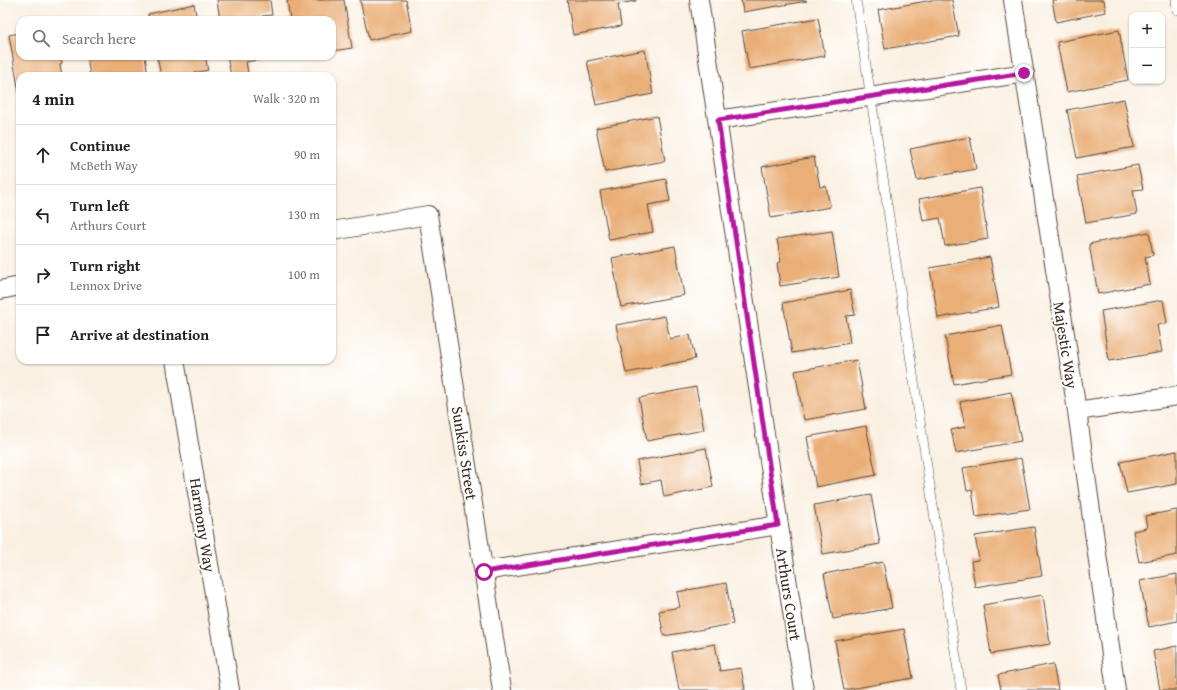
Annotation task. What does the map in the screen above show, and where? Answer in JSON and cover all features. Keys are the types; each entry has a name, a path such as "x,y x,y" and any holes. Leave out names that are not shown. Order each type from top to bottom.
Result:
{"street":[{"name":"Arthurs Court","path":"699,0 804,690"},
{"name":"Majestic Way","path":"1013,0 1076,411 1116,690"},
{"path":"718,120 1024,73"},
{"name":"Sunkiss Street","path":"336,230 428,215 502,690"},
{"path":"0,290 16,287"},
{"name":"Harmony Way","path":"176,364 230,690"},
{"path":"1076,411 1177,396"},
{"path":"484,572 778,525"}],"lane":[{"path":"856,0 962,690"},
{"path":"1176,0 1177,10"}],"building":[{"path":"217,0 270,0 272,15 219,16"},
{"path":"287,0 344,0 352,48 336,50 336,16 289,16"},
{"path":"360,0 406,0 412,31 369,40"},
{"path":"567,0 636,1 618,4 621,26 573,35"},
{"path":"741,0 806,0 807,1 743,12"},
{"path":"932,0 952,0 959,36 885,49 878,10"},
{"path":"1052,0 1104,0 1106,12 1056,22"},
{"path":"194,4 196,16 148,16 148,14"},
{"path":"818,18 825,56 749,69 742,31"},
{"path":"1119,30 1128,80 1067,92 1057,42"},
{"path":"16,34 16,60 62,60 62,63 60,64 61,72 16,72 16,76 9,35"},
{"path":"645,50 653,94 596,105 587,61"},
{"path":"88,60 146,60 147,72 89,72"},
{"path":"158,60 206,60 208,70 199,72 160,72"},
{"path":"228,60 258,60 246,62 248,72 230,72"},
{"path":"1124,99 1134,147 1077,158 1067,110"},
{"path":"657,116 665,161 605,172 596,128"},
{"path":"970,137 976,169 917,180 910,149"},
{"path":"814,157 820,187 826,186 830,207 771,218 762,167"},
{"path":"1138,165 1143,189 1133,190 1137,214 1086,223 1077,176"},
{"path":"666,179 670,201 648,205 653,232 609,240 600,191"},
{"path":"980,188 988,239 945,246 940,218 923,221 919,199"},
{"path":"832,231 839,277 780,286 777,263 781,262 777,239"},
{"path":"1149,232 1153,255 1145,257 1150,284 1098,294 1089,244"},
{"path":"675,246 684,295 621,307 612,258"},
{"path":"990,257 999,307 938,318 930,268"},
{"path":"850,290 855,315 846,316 850,343 792,353 783,303"},
{"path":"1163,300 1167,323 1157,325 1162,352 1109,361 1101,311"},
{"path":"665,316 670,339 690,335 695,359 626,373 616,325"},
{"path":"1002,325 1011,374 954,384 945,336"},
{"path":"857,360 866,409 804,420 795,371"},
{"path":"696,387 704,430 647,441 639,398"},
{"path":"1011,392 1021,441 956,453 951,430 965,427 960,402"},
{"path":"866,426 876,475 816,487 807,437"},
{"path":"706,448 713,487 664,497 661,480 641,484 637,461"},
{"path":"1177,451 1177,484 1127,493 1120,462"},
{"path":"1021,458 1030,509 976,517 972,490 967,491 963,468"},
{"path":"871,495 880,544 823,554 814,505"},
{"path":"1177,510 1177,555 1139,562 1133,531 1147,528 1145,516"},
{"path":"1034,527 1042,576 975,587 971,561 979,560 975,536"},
{"path":"883,562 892,608 833,619 824,574"},
{"path":"1177,574 1177,621 1149,627 1140,581"},
{"path":"726,583 733,624 664,636 659,611 680,607 677,592"},
{"path":"1043,595 1050,644 991,654 983,605"},
{"path":"904,629 913,678 844,690 835,641"},
{"path":"715,644 720,671 741,668 745,690 679,690 672,652"},
{"path":"1177,646 1177,690 1160,690 1153,651"},
{"path":"1053,664 1058,690 1001,690 998,675"}],"route":[{"path":"484,572 778,525 718,120 1024,73"}]}
